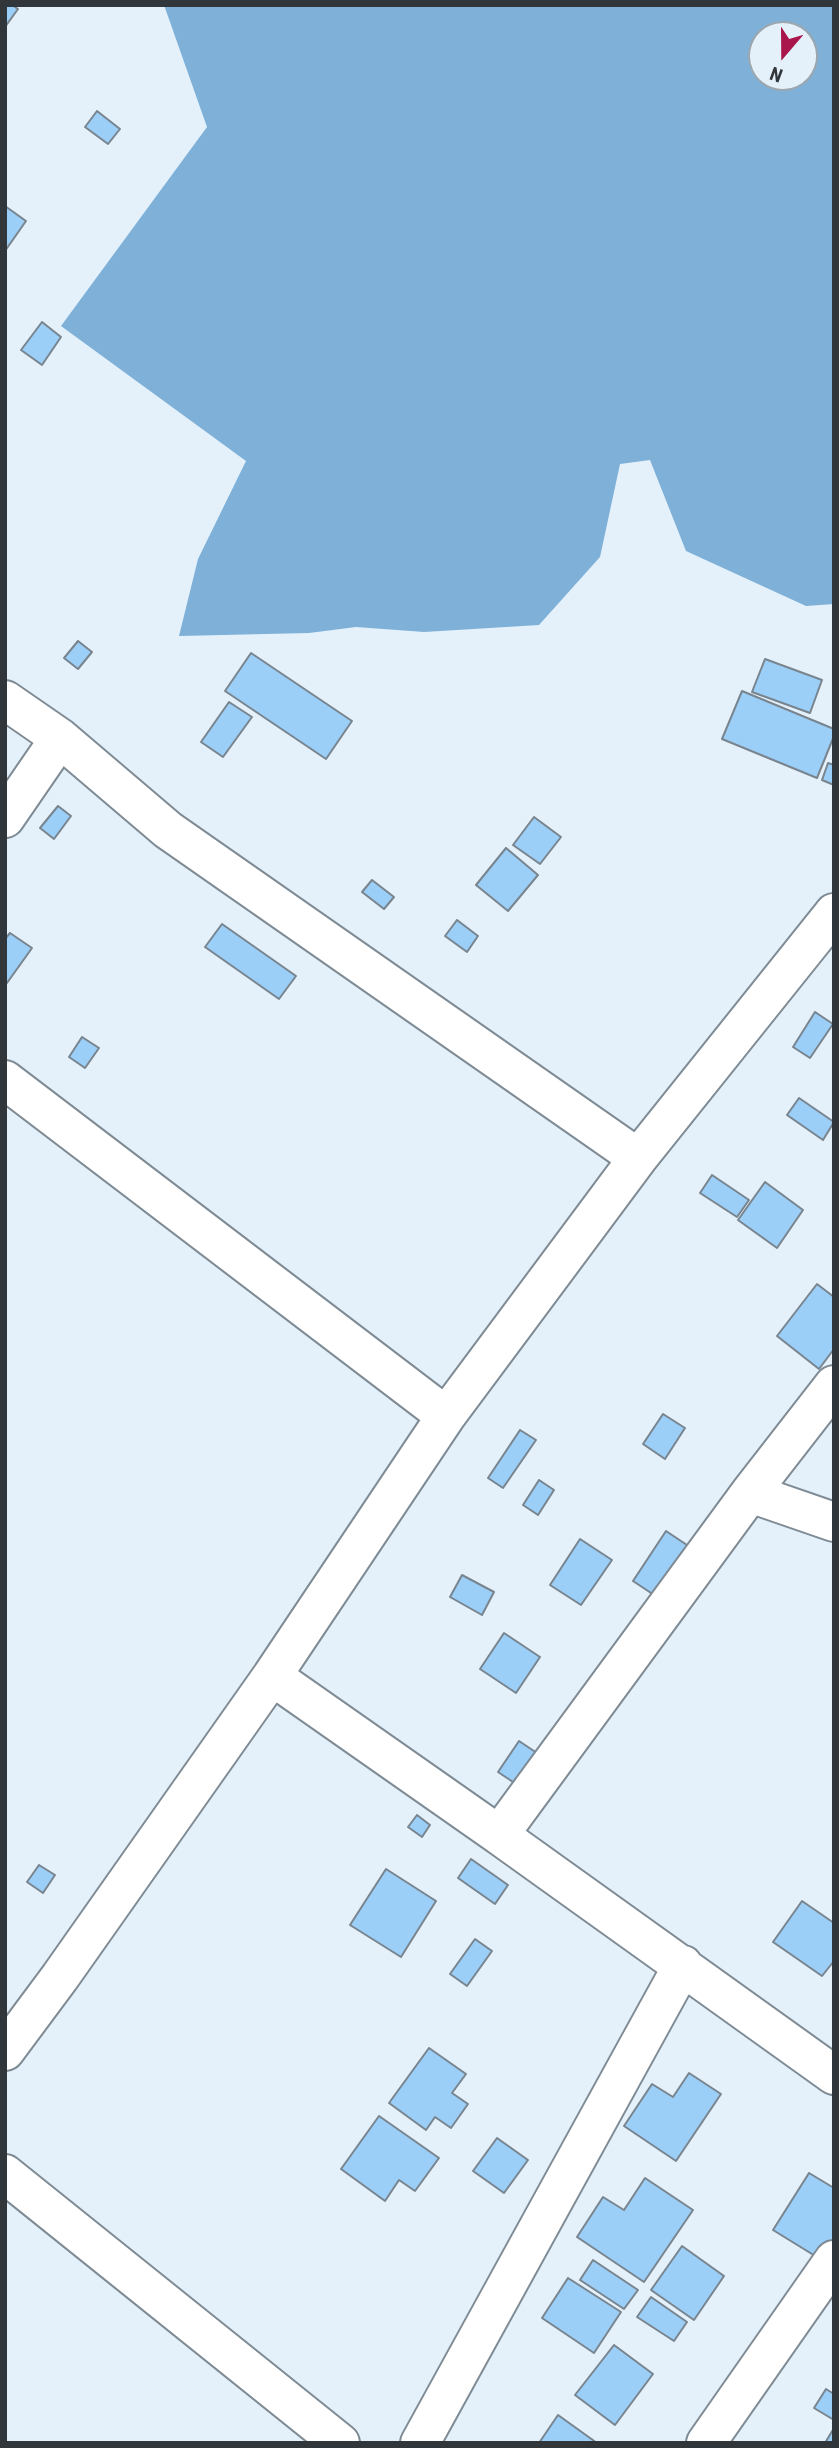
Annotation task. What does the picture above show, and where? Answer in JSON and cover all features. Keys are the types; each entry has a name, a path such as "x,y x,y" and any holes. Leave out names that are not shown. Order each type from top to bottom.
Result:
{"street":[{"path":"5,700 60,738 168,830 638,1158"},
{"path":"5,818 60,738"},
{"path":"5,2050 60,1977 272,1676 446,1416 638,1158 834,913"},
{"path":"5,1080 446,1416"},
{"path":"499,1835 750,1493 834,1385"},
{"path":"750,1493 834,1522"},
{"path":"272,1676 683,1965 834,2075"},
{"path":"420,2443 683,1965"},
{"path":"5,2174 340,2443"},
{"path":"706,2443 834,2259"}],"water":[{"path":"164,5 834,5 834,604 806,606 686,551 650,460 620,464 600,557 539,625 424,632 356,627 309,633 179,636 198,559 246,461 61,326 207,127"}],"building":[{"path":"5,5 18,9 5,27"},
{"path":"97,111 120,129 108,144 85,127"},
{"path":"5,206 26,221 5,251"},
{"path":"42,322 61,337 42,365 21,350"},
{"path":"78,641 92,652 78,669 64,658"},
{"path":"251,653 352,721 326,759 225,691"},
{"path":"765,659 822,680 810,713 752,692"},
{"path":"742,691 834,729 834,736 817,778 722,739"},
{"path":"229,702 252,717 223,757 201,742"},
{"path":"828,763 834,765 834,785 822,780"},
{"path":"58,806 71,816 54,839 40,828"},
{"path":"534,817 561,837 540,864 513,845"},
{"path":"506,848 538,875 508,911 476,885"},
{"path":"372,880 394,897 384,909 362,892"},
{"path":"457,920 478,936 467,952 445,936"},
{"path":"222,924 296,976 279,999 205,947"},
{"path":"10,933 32,948 7,983 5,939"},
{"path":"815,1012 833,1024 810,1058 793,1047"},
{"path":"82,1037 99,1048 85,1068 69,1057"},
{"path":"799,1098 834,1122 823,1140 787,1115"},
{"path":"712,1175 749,1200 737,1217 700,1193"},
{"path":"765,1182 803,1210 777,1248 738,1220"},
{"path":"817,1284 834,1297 834,1349 819,1369 777,1336"},
{"path":"663,1414 685,1428 665,1459 643,1444"},
{"path":"520,1430 536,1440 503,1488 488,1478"},
{"path":"539,1480 554,1490 538,1515 523,1505"},
{"path":"666,1531 693,1549 660,1599 633,1581"},
{"path":"580,1539 612,1560 581,1605 550,1585"},
{"path":"462,1575 494,1592 482,1615 450,1597"},
{"path":"504,1633 540,1657 516,1693 480,1669"},
{"path":"519,1741 546,1759 525,1790 498,1772"},
{"path":"417,1815 430,1825 422,1837 408,1827"},
{"path":"471,1859 508,1885 495,1904 458,1878"},
{"path":"39,1865 55,1875 43,1893 27,1882"},
{"path":"386,1869 436,1901 401,1957 350,1925"},
{"path":"802,1901 834,1923 834,1961 822,1976 773,1942"},
{"path":"475,1939 492,1951 467,1986 450,1974"},
{"path":"429,2048 466,2074 452,2093 468,2104 451,2128 435,2117 426,2130 389,2103"},
{"path":"689,2073 721,2094 676,2161 624,2126 652,2084 673,2097"},
{"path":"379,2116 439,2158 415,2191 399,2180 385,2201 341,2169"},
{"path":"497,2138 528,2160 504,2193 473,2171"},
{"path":"809,2173 834,2188 834,2238 820,2259 773,2230"},
{"path":"645,2178 693,2210 644,2282 577,2237 603,2197 624,2210"},
{"path":"682,2246 724,2276 694,2320 651,2290"},
{"path":"593,2260 638,2290 624,2309 580,2280"},
{"path":"568,2278 621,2312 594,2353 542,2318"},
{"path":"651,2297 687,2322 674,2341 637,2317"},
{"path":"614,2345 653,2374 615,2425 575,2395"},
{"path":"826,2389 834,2394 834,2420 814,2408"},
{"path":"558,2415 597,2443 539,2443"},
{"path":"834,2428 834,2443 825,2443"}]}
